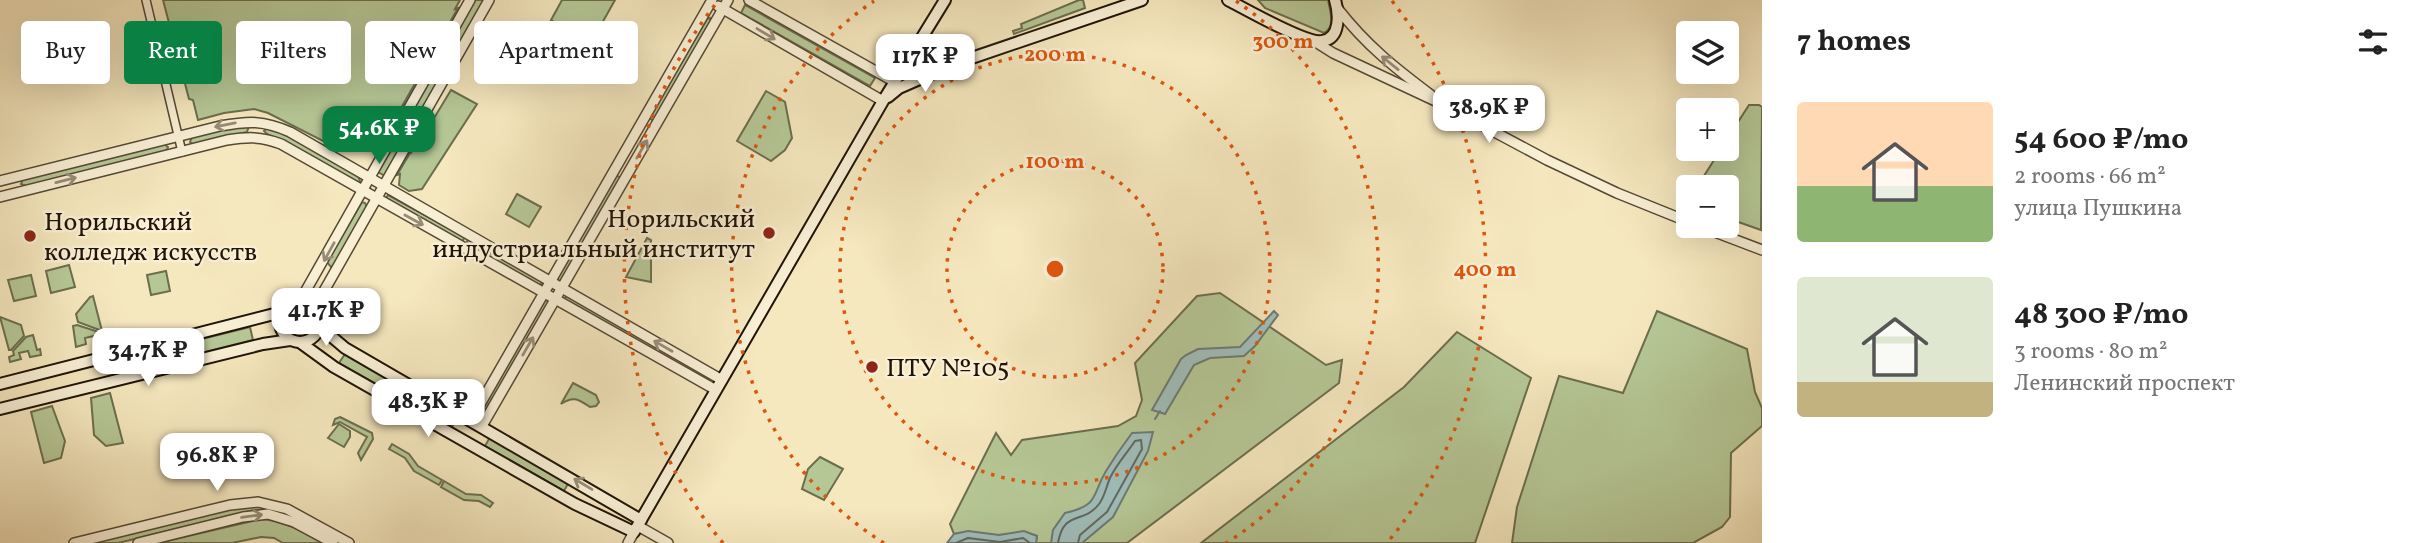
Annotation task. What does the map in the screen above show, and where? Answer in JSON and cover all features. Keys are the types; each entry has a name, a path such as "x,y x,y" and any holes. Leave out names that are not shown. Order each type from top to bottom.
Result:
{"main road":[{"path":"638,526 883,100 944,0"},
{"path":"883,100 899,88 954,64 1142,0"},
{"path":"1228,0 1242,4 1318,44 1335,32 1336,5"},
{"path":"916,48 929,61 954,64"},
{"path":"300,301 310,304 332,337 345,348 482,426 638,526 575,504 346,374 296,341 280,327 282,312 289,304 300,301"},
{"path":"0,384 282,312"},
{"path":"0,409 263,344 315,337 320,317"},
{"path":"107,357 113,381"},
{"path":"20,379 25,403"}],"street":[{"path":"146,0 182,152"},
{"path":"300,301 470,0"},
{"path":"320,317 324,291 489,0"},
{"path":"749,0 895,82"},
{"path":"471,420 710,1 725,4 883,100"},
{"path":"482,426 725,4"},
{"path":"1336,5 1361,38 1387,62 1444,104"},
{"path":"1318,44 1444,104 1571,172 1676,217"},
{"path":"644,119 655,125"},
{"path":"256,136 258,121"},
{"path":"0,181 220,125 258,121 290,132 562,288 719,385"},
{"path":"0,197 227,140 256,136 281,144 544,293 719,385"},
{"path":"615,169 627,175"},
{"path":"1734,238 1761,247"},
{"path":"74,543 230,505 258,502 287,509 349,543"},
{"path":"138,543 243,517 268,514 294,522 333,543"},
{"path":"628,543 638,526 668,543"}],"green space":[{"path":"163,0 460,0 451,21 365,21 365,84 415,84 388,131 327,143 268,113 254,109 198,120 185,84 222,84 222,21 169,21"},
{"path":"475,0 484,0 460,43 460,27"},
{"path":"562,0 615,0 603,21 551,20"},
{"path":"1083,0 1085,8 1014,34 1013,31 1022,28 1021,24"},
{"path":"1258,0 1328,0 1330,27 1324,33 1265,8"},
{"path":"745,5 875,78 870,86 741,13"},
{"path":"710,18 711,20 654,121 649,118"},
{"path":"428,84 437,84 385,176 378,172"},
{"path":"451,90 477,104 422,189 409,191 399,185 400,174 397,175"},
{"path":"766,91 785,102 792,138 785,150 771,161 737,141"},
{"path":"1749,105 1762,107 1761,230 1739,222 1739,175 1705,175 1713,161 1739,161 1739,120"},
{"path":"249,126 247,132 194,145 190,142 192,137 218,129"},
{"path":"268,127 288,135 358,176 360,181 357,183 267,134 264,131"},
{"path":"164,144 168,147 166,152 26,186 21,184 23,179"},
{"path":"616,175 621,178 559,281 557,278"},
{"path":"517,194 541,207 529,227 506,214"},
{"path":"388,195 465,237 462,242 388,201"},
{"path":"362,202 367,207 335,265 331,267 327,262"},
{"path":"647,238 651,240 651,282 626,277"},
{"path":"468,239 541,280 542,284 539,285 466,244"},
{"path":"69,265 75,287 51,293 46,271"},
{"path":"166,271 170,291 151,295 147,275"},
{"path":"31,275 36,296 14,301 8,280"},
{"path":"1220,293 1326,365 1342,360 1339,383 1127,543 1036,543 1037,536 1022,533 954,534 950,524 996,433 1011,455 1022,440 1118,426 1136,416 1142,400 1135,363 1197,296"},
{"path":"567,295 711,378 708,381 564,300"},
{"path":"93,296 102,331 78,322 76,314"},
{"path":"547,300 549,302 488,408 484,409 482,407"},
{"path":"1657,311 1747,349 1755,392 1762,408 1762,426 1731,453 1730,517 1722,527 1693,543 1512,543 1517,507 1559,376 1623,393"},
{"path":"300,312 307,315 310,322 307,329 300,332 293,329 290,322 293,315"},
{"path":"0,317 21,325 24,336 11,350 9,350"},
{"path":"73,326 105,334 106,339 96,342 94,336 85,338 86,344 76,347"},
{"path":"250,327 253,340 125,372 122,359"},
{"path":"1457,332 1531,378 1475,543 1201,543 1404,387"},
{"path":"33,335 41,355 30,357 28,351 19,353 21,359 10,362 9,357 14,355 13,351 26,337"},
{"path":"345,354 457,418 452,427 339,363"},
{"path":"573,383 596,395 599,402 596,406 590,407 573,399 561,404"},
{"path":"110,393 123,443 106,446 94,435 91,398"},
{"path":"52,406 65,441 61,458 44,463 31,412"},
{"path":"340,417 372,433 373,439 361,460 358,453 367,437 340,422 333,425 335,419"},
{"path":"339,424 350,431 350,437 344,447 328,438"},
{"path":"490,437 569,482 564,491 485,446"},
{"path":"232,442 236,459 184,472 180,455"},
{"path":"392,444 409,454 418,466 442,480 439,485 414,471 405,458 389,449"},
{"path":"820,457 843,469 824,500 802,489 808,469"},
{"path":"444,481 466,494 481,495 493,503 490,507 479,501 464,500 441,487"},
{"path":"269,507 296,519 269,510 254,510 118,543 91,543 234,508"},
{"path":"261,519 285,524 323,543 283,543 274,538 261,537 232,543 158,543"}],"water":[{"path":"1274,311 1278,315 1244,356 1210,358 1194,365 1165,414 1152,410 1181,359 1198,349 1240,347"},
{"path":"1153,432 1148,451 1113,517 1082,543 1051,543 1053,530 1065,513 1084,507 1093,498 1106,471 1132,433"},
{"path":"968,531 999,535 1024,531 1037,536 1036,543 947,543 954,534"}],"waterway":[{"path":"1155,419 1160,411"}],"place":[{"name":"Норильский индустриальный институт","path":"769,233"},
{"name":"Норильский колледж искусств","path":"30,236"},
{"name":"ПТУ №105","path":"872,367"}]}
